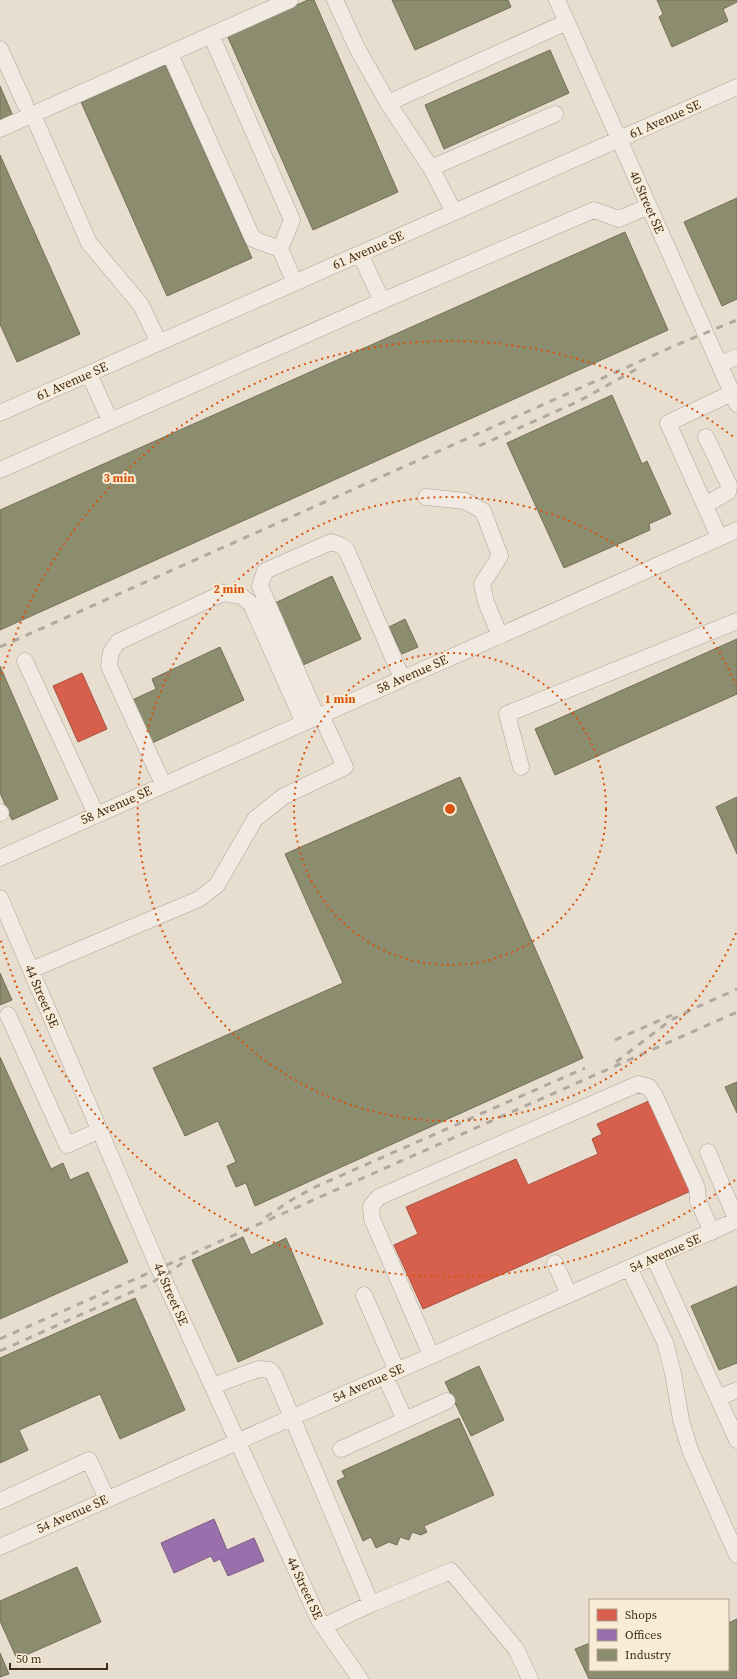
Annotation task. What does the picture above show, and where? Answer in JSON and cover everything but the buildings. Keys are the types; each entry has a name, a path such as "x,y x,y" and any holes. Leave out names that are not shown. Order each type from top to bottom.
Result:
{"street":[{"path":"0,129 29,110 170,54 290,0"},
{"path":"335,0 357,48 388,103 431,168 454,212"},
{"name":"40 Street SE","path":"556,0 735,399"},
{"path":"388,103 567,22"},
{"path":"211,35 292,220 280,249"},
{"path":"0,49 89,243 141,305 159,343"},
{"path":"170,54 253,239 280,249 295,283"},
{"name":"61 Avenue SE","path":"1,411 89,374 737,87"},
{"path":"431,168 555,114"},
{"path":"0,470 110,420 594,210 619,219 649,206"},
{"path":"360,254 382,301"},
{"path":"720,364 737,357"},
{"path":"89,374 110,420"},
{"path":"719,537 668,423 735,399"},
{"path":"705,505 728,492 729,485 706,437"},
{"path":"426,497 465,501 483,511 500,556 482,584 486,602 500,636"},
{"name":"58 Avenue SE","path":"0,858 163,784 314,719 402,678 737,530"},
{"path":"314,719 260,586 265,572 331,542 346,549 402,678"},
{"path":"31,970 175,911 199,899 218,885 255,819 284,796 345,767 314,719 251,604 241,596 223,593 118,642 111,652 109,666 163,784"},
{"path":"521,768 507,714 737,621"},
{"path":"26,661 96,814"},
{"name":"44 Street SE","path":"0,898 163,1277 212,1386 320,1620 360,1679"},
{"path":"8,1015 67,1145 100,1130"},
{"path":"431,1355 372,1219 372,1206 379,1197 638,1084 649,1087 655,1096 697,1188 698,1200 712,1232"},
{"path":"708,1152 737,1221"},
{"name":"54 Avenue SE","path":"0,1547 237,1440 737,1221"},
{"path":"654,1257 737,1440"},
{"path":"555,1263 569,1295"},
{"path":"629,1268 665,1342 673,1373 681,1420 690,1450 737,1555"},
{"path":"364,1296 391,1373 405,1420"},
{"path":"212,1386 259,1369 270,1370 274,1375 371,1604"},
{"path":"718,1398 737,1390"},
{"path":"341,1449 447,1401"},
{"path":"0,1501 89,1460 107,1499"},
{"path":"324,1626 371,1604 451,1571 516,1649 530,1679"}],"railway":[{"path":"0,647 681,343 737,320"},
{"path":"479,446 579,401 642,366"},
{"path":"616,1062 671,1020 737,989"},
{"path":"0,1339 737,1012"},
{"path":"615,1040 672,1015"},
{"path":"266,1217 293,1199 315,1187 585,1068"},
{"path":"0,1351 147,1285 167,1274 185,1261"}]}
